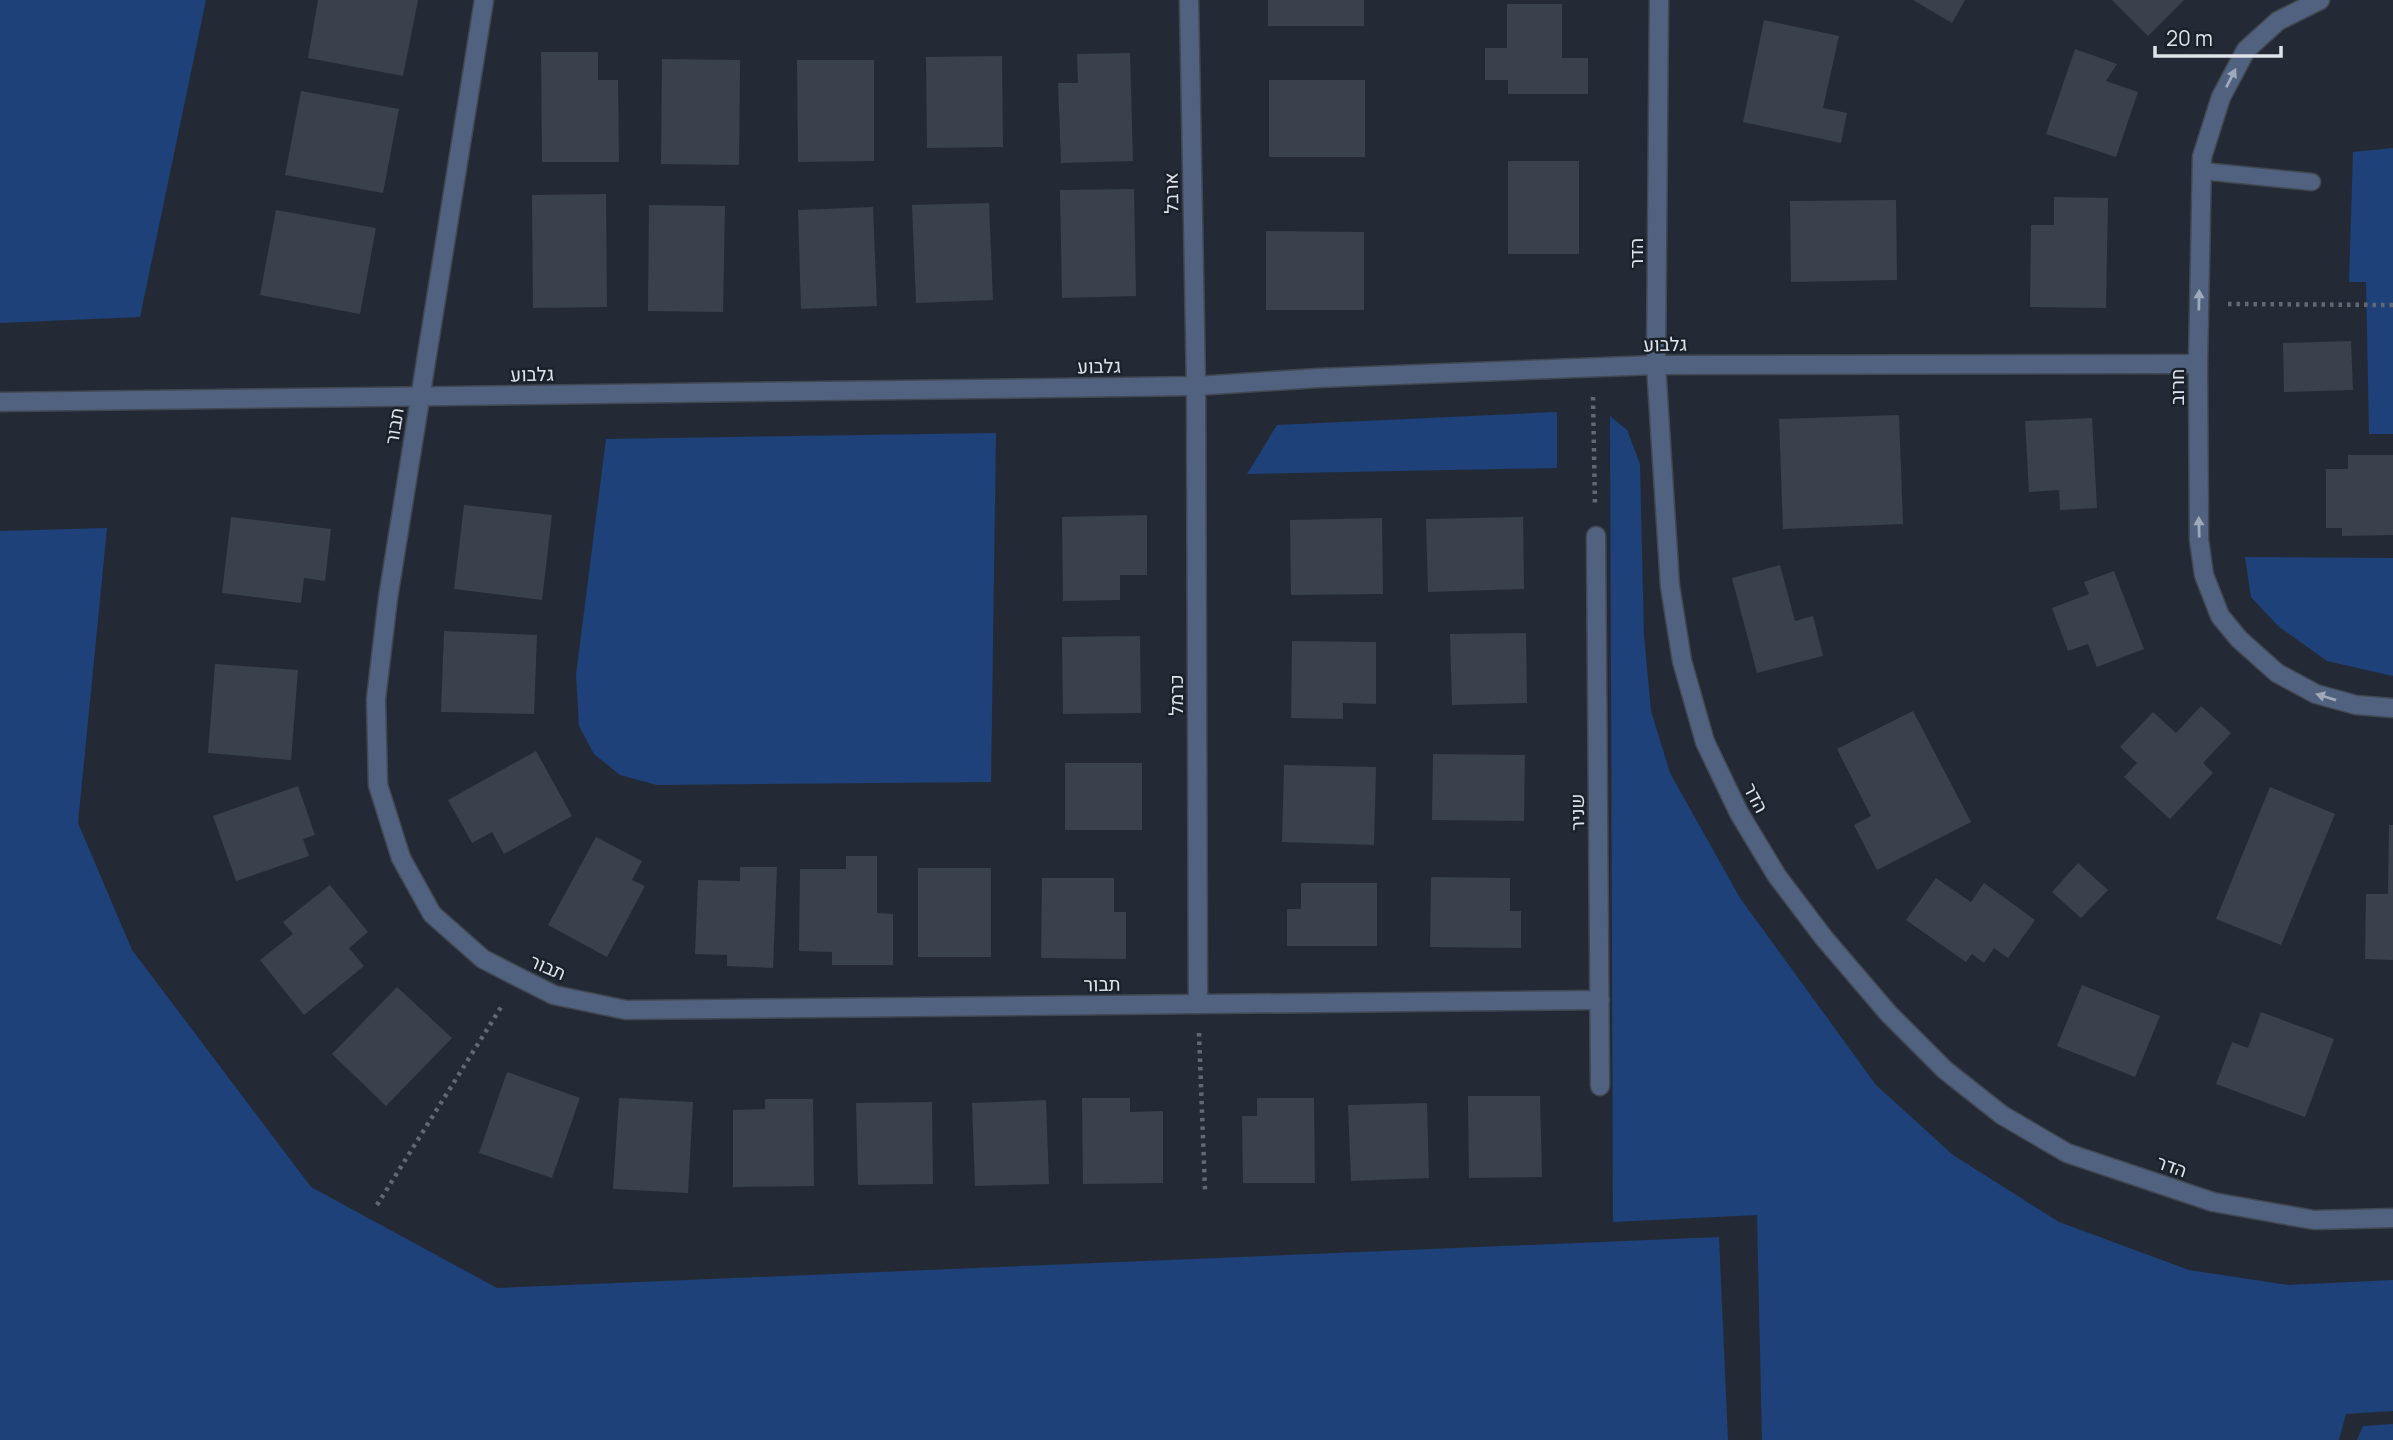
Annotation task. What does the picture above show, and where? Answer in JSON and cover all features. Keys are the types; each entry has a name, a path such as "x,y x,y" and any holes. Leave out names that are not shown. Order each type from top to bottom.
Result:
{"street":[{"name":"תבור","path":"484,0 419,396 390,584 376,699 378,785 401,858 432,914 483,959 554,995 626,1010 1600,1000"},
{"name":"ארבל","path":"1189,0 1196,386"},
{"name":"הדר","path":"1659,0 1656,365 1670,586 1682,661 1705,742 1739,813 1777,876 1832,948 1889,1014 1945,1070 2002,1115 2067,1153 2213,1202 2314,1220 2393,1218"},
{"name":"חרוב","path":"2320,0 2278,21 2246,50 2221,97 2203,157 2198,364 2200,540 2204,575 2220,616 2239,639 2277,673 2306,689 2356,705 2393,708"},
{"name":"גלבוע","path":"0,402 1196,386 1318,378 1656,365 2198,364"},
{"name":"כרמל","path":"1196,386 1198,1004"},
{"name":"שניר","path":"1596,536 1600,1086"}],"lane":[{"path":"2203,171 2312,182"}],"path":[{"path":"2199,304 2393,305"},
{"path":"1589,367 1593,387 1596,536"},
{"path":"377,1205 520,978"},
{"path":"1198,1004 1205,1190"}],"shaded area":[{"path":"0,0 206,0 140,317 0,323"},
{"path":"2393,148 2393,434 2369,434 2366,282 2349,282 2353,152"},
{"path":"1557,412 1557,468 1247,474 1277,425"},
{"path":"1610,416 1627,430 1640,464 1644,636 1651,711 1670,773 1740,898 1876,1085 1953,1155 2059,1222 2189,1270 2288,1285 2393,1280 2393,1411 2346,1414 2339,1440 1762,1440 1757,1215 1613,1222"},
{"path":"996,433 991,782 657,785 620,775 594,754 579,726 576,675 606,439"},
{"path":"107,528 78,823 132,950 311,1187 497,1288 1719,1237 1728,1440 0,1440 0,531"},
{"path":"2245,557 2393,558 2393,676 2327,661 2278,626 2251,597"},
{"path":"2393,1424 2393,1440 2357,1440 2363,1426"}],"building":[{"path":"318,0 418,0 403,76 308,58"},
{"path":"1268,0 1364,0 1364,26 1268,26"},
{"path":"1913,0 1965,0 1952,23"},
{"path":"2112,0 2184,0 2148,36"},
{"path":"1507,4 1562,4 1562,58 1588,58 1588,94 1508,94 1508,80 1485,80 1485,48 1507,48"},
{"path":"1764,20 1839,36 1823,108 1847,113 1841,143 1743,122"},
{"path":"2075,49 2117,64 2106,81 2138,92 2116,157 2046,134"},
{"path":"541,52 598,52 598,80 618,80 619,162 542,162"},
{"path":"1130,53 1133,161 1061,163 1058,83 1078,83 1077,54"},
{"path":"1002,56 1003,147 927,148 926,57"},
{"path":"662,59 740,60 739,165 661,164"},
{"path":"797,60 874,60 874,161 798,162"},
{"path":"1269,80 1365,80 1365,157 1269,157"},
{"path":"301,91 399,109 383,193 285,175"},
{"path":"1508,161 1579,161 1579,254 1508,254"},
{"path":"1134,189 1136,296 1062,298 1060,190"},
{"path":"606,194 607,307 533,308 532,195"},
{"path":"2054,197 2108,198 2106,308 2030,307 2031,225 2054,225"},
{"path":"1896,200 1897,280 1791,282 1790,201"},
{"path":"989,203 993,300 916,303 912,205"},
{"path":"649,205 725,206 723,312 648,311"},
{"path":"873,207 877,306 801,309 798,210"},
{"path":"276,210 376,228 360,314 260,295"},
{"path":"1266,231 1364,232 1364,310 1266,310"},
{"path":"2351,341 2353,390 2284,392 2283,343"},
{"path":"1899,415 1903,524 1783,529 1779,419"},
{"path":"2092,418 2097,508 2060,510 2059,490 2029,492 2025,421"},
{"path":"2348,455 2393,455 2393,535 2342,536 2342,528 2326,528 2326,469 2348,469"},
{"path":"464,505 552,515 542,600 454,589"},
{"path":"1147,515 1147,575 1120,575 1120,600 1063,601 1062,517"},
{"path":"231,517 331,529 325,581 304,578 301,603 222,593"},
{"path":"1523,517 1524,589 1428,592 1426,519"},
{"path":"1382,518 1383,594 1291,595 1290,520"},
{"path":"1780,565 1795,621 1813,616 1823,656 1757,673 1732,578"},
{"path":"2114,571 2144,649 2097,667 2088,644 2068,651 2052,608 2089,594 2084,582"},
{"path":"444,631 537,635 534,714 441,712"},
{"path":"1526,633 1527,703 1452,705 1450,634"},
{"path":"1140,636 1141,713 1063,714 1062,637"},
{"path":"1292,641 1376,642 1376,704 1343,703 1343,719 1291,718"},
{"path":"215,664 298,670 291,760 208,753"},
{"path":"2201,706 2231,733 2203,763 2213,773 2170,819 2124,777 2137,763 2120,747 2153,712 2176,733"},
{"path":"1913,711 1971,822 1877,870 1854,825 1871,816 1837,749"},
{"path":"536,751 572,816 504,854 492,832 472,843 448,800"},
{"path":"1433,754 1525,755 1524,821 1432,820"},
{"path":"1065,763 1142,763 1142,830 1065,830"},
{"path":"1284,765 1376,767 1374,845 1282,842"},
{"path":"298,786 315,835 303,839 309,856 236,881 213,816"},
{"path":"2270,787 2335,814 2281,945 2216,919"},
{"path":"2389,825 2393,825 2393,960 2365,959 2366,894 2388,894"},
{"path":"596,837 642,861 632,880 645,886 607,957 548,925"},
{"path":"846,856 877,856 877,913 893,914 893,965 832,965 832,952 799,951 800,869 846,869"},
{"path":"2078,863 2108,890 2081,918 2052,892"},
{"path":"740,867 777,867 773,968 727,966 727,955 695,954 698,880 740,881"},
{"path":"918,868 991,868 991,957 918,957"},
{"path":"1431,877 1510,878 1510,911 1521,911 1521,948 1430,947"},
{"path":"1042,878 1114,878 1114,912 1126,912 1126,959 1041,958"},
{"path":"1936,878 1971,902 1984,883 2035,920 2008,958 1994,948 1984,963 1972,954 1966,962 1906,920"},
{"path":"1301,883 1377,883 1377,946 1287,946 1287,909 1301,909"},
{"path":"330,885 368,932 349,948 364,966 304,1015 260,960 293,934 283,922"},
{"path":"2082,985 2160,1016 2135,1077 2057,1046"},
{"path":"397,987 452,1038 386,1106 332,1054"},
{"path":"2261,1012 2334,1039 2305,1117 2216,1084 2232,1042 2248,1048"},
{"path":"507,1072 580,1098 552,1178 479,1153"},
{"path":"1468,1096 1540,1096 1542,1177 1469,1178"},
{"path":"619,1098 693,1102 688,1193 613,1189"},
{"path":"1082,1098 1130,1098 1130,1112 1163,1111 1163,1183 1083,1184"},
{"path":"1257,1098 1314,1098 1315,1183 1243,1183 1242,1116 1257,1116"},
{"path":"765,1099 813,1099 814,1186 733,1187 733,1110 765,1109"},
{"path":"1046,1100 1049,1184 975,1186 972,1103"},
{"path":"932,1102 933,1184 858,1185 856,1103"},
{"path":"1427,1103 1429,1178 1351,1181 1348,1105"}]}
